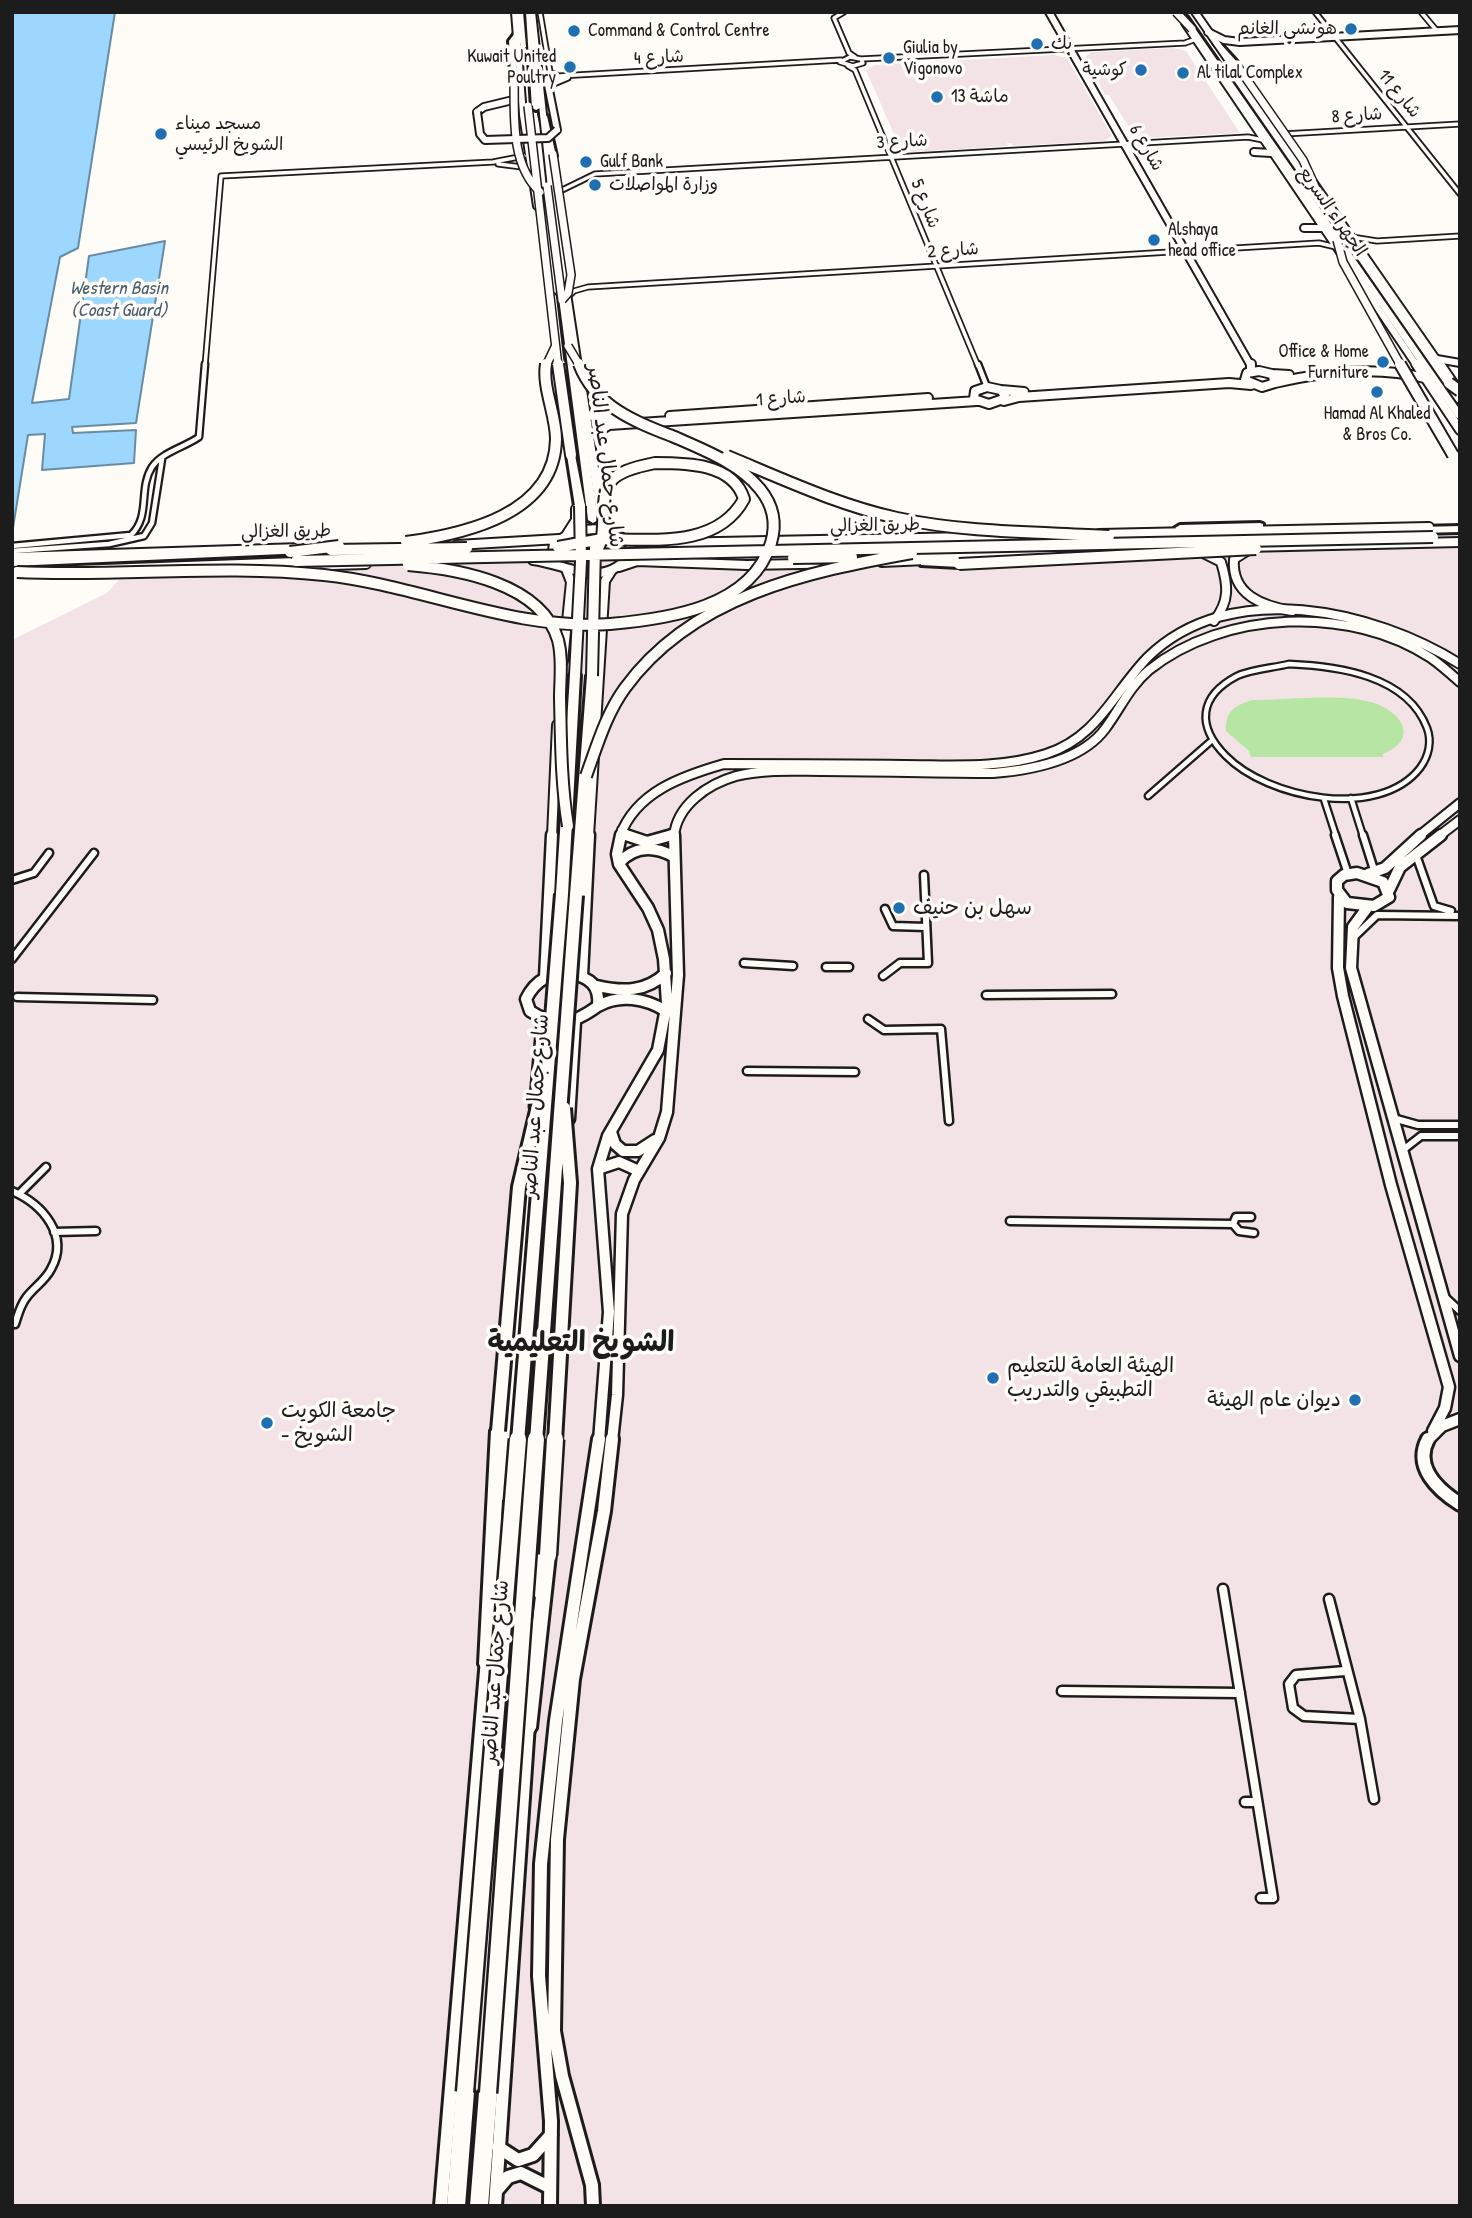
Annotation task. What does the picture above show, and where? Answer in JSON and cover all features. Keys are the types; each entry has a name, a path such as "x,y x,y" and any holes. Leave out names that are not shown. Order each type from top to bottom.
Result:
{"highway":[{"name":"شارع جمال عبد الناصر","path":"479,2206 553,1077 582,562 580,506 555,347 540,192 517,12"},
{"name":"شارع جمال عبد الناصر","path":"456,2206 553,1077 586,776 596,553 564,299 536,108 531,12"},
{"name":"الجهراء السريع","path":"1178,12 1460,417"},
{"name":"الجهراء السريع","path":"1193,12 1322,202 1450,381 1460,400"},
{"path":"514,37 517,137 526,178 540,192"},
{"path":"1216,42 1236,64 1303,160 1322,202"},
{"path":"543,116 553,154 571,275 568,293 564,299"},
{"path":"1335,241 1343,262 1440,436 1460,463"},
{"path":"13,571 286,571 372,582 555,623 616,624 672,616 727,594 754,573 771,545 775,520 771,505 748,477 713,455 622,414 601,400 589,388 580,362 568,346"},
{"path":"13,571 293,556 440,537 493,520 528,498 542,483 554,456 556,438 545,369 548,357 555,347"},
{"path":"1450,381 1460,392"},
{"path":"670,435 833,500 898,518 963,529 1127,538"},
{"path":"596,553 601,544 601,541 601,520 604,491 614,477 625,470 664,461 695,463 727,475 740,489 742,503 738,513 729,521 708,531 677,537 606,541 597,541 589,542 576,542 559,547 570,558 664,559 1131,551"},
{"path":"1026,536 1198,527 1460,527"},
{"name":"طريق الغزالي","path":"293,556 559,547 1127,538 1460,527"},
{"name":"طريق الغزالي","path":"559,547 954,546 1460,537"},
{"path":"892,561 959,564 1278,548 1333,540"},
{"path":"586,776 610,713 624,689 644,664 692,624 747,594 809,572 954,546"},
{"path":"293,556 454,570 510,591 542,614 552,625 560,650 562,796 568,826"},
{"path":"487,1664 498,1431 519,1186 529,1134 553,1077"},
{"path":"528,1728 548,1555 569,1183 553,1077"}],"main road":[{"name":"الجهراء السريع","path":"1178,12 1460,430"},
{"name":"الجهراء السريع","path":"1193,12 1360,248 1450,381"},
{"path":"1254,152 1271,153"},
{"path":"1304,229 1324,228"},
{"name":"طريق الغزالي","path":"613,532 647,543 1460,527"},
{"path":"566,569 559,547 590,529 613,532"},
{"path":"615,568 632,552 623,537"},
{"name":"طريق الغزالي","path":"566,569 583,573 637,561 747,565 1179,548 1460,542"},
{"name":"طريق الغزالي","path":"12,557 172,550 503,545 559,547"},
{"name":"طريق الغزالي","path":"13,571 519,560 559,547"},
{"path":"1261,547 1235,556 1232,564 1240,589 1257,602 1293,611"},
{"path":"1179,548 1212,555 1221,562 1230,590 1227,602 1214,621"}],"street":[{"name":"شارع جمال عبد الناصر","path":"517,12 514,37 523,115 559,330 577,512 576,520 559,547"},
{"path":"531,12 539,25"},
{"path":"540,12 539,25 550,72 567,77"},
{"path":"844,12 834,18 844,58 848,66 856,68 862,61"},
{"name":"شارع 6","path":"1048,12 1251,365 1251,373 1245,380 1251,385"},
{"name":"شارع 11","path":"1315,12 1460,194"},
{"path":"1421,12 1437,31"},
{"path":"539,25 534,31 539,95 564,280 564,299 587,415 601,514 613,532"},
{"path":"1208,32 1228,41 1247,41 1460,30"},
{"path":"844,58 855,57 862,61 1071,52 1185,43 1196,39"},
{"path":"1185,43 1201,48"},
{"name":"شارع 4","path":"567,77 831,62 844,58"},
{"name":"شارع 5","path":"856,68 934,266 987,387"},
{"path":"522,98 498,108 479,111 480,134 489,141 548,138 556,130 548,85 567,77"},
{"path":"539,95 552,103"},
{"path":"498,108 523,115"},
{"name":"شارع 8","path":"1281,135 1460,124"},
{"name":"شارع 3","path":"1248,137 1257,132"},
{"name":"شارع 3","path":"552,197 595,174 1248,137 1263,140"},
{"path":"220,178 493,162 529,155"},
{"path":"220,178 493,164 530,168"},
{"path":"12,548 131,535 143,523 148,478 153,466 201,434 220,178"},
{"path":"551,188 562,190"},
{"path":"1352,237 1377,241 1460,236"},
{"name":"شارع 2","path":"564,299 574,291 588,287 1189,254 1335,241"},
{"name":"شارع 2","path":"1319,243 1335,241"},
{"path":"1360,248 1377,241"},
{"name":"شارع 2","path":"564,280 588,287"},
{"path":"1412,358 1405,365 1390,369 1251,373 1227,379 1016,393 987,387 975,397 989,404 1018,397 1229,383 1268,387 1298,378 1398,372 1425,378"},
{"path":"1437,359 1460,366"},
{"path":"1450,381 1453,371 1460,366"},
{"path":"1272,374 1275,383"},
{"path":"1001,390 1007,395 1004,401"},
{"name":"شارع 1","path":"587,415 608,422 903,407 975,397"},
{"name":"شارع 1","path":"690,417 901,398 975,397"},
{"path":"901,398 909,402 903,407"},
{"name":"شارع 1","path":"590,436 608,422"},
{"path":"12,548 109,544 144,536 152,523 162,459"},
{"path":"582,976 605,582 615,568"},
{"path":"545,977 556,734 571,582 566,569"},
{"path":"575,1634 604,1511 617,1395 622,1214 639,1171 659,1138 667,1112 676,1018 678,959 674,833 681,813 697,795 717,783 751,773 999,772 1053,762 1083,748 1097,737 1132,687 1175,636 1214,621 1259,612 1334,614 1368,622 1410,635 1460,664"},
{"path":"550,2206 551,2134 544,2058 540,1915 543,1838 575,1634 607,1373 608,1277 598,1169 611,1132 656,1057 666,1011 666,973 653,917 619,863 618,844 622,830 635,809 662,787 699,771 724,765 999,765 1034,758 1063,747 1087,733 1128,677 1153,660 1188,644 1244,625 1280,622 1361,631 1403,644 1431,659 1460,682"},
{"path":"1361,631 1363,624 1368,622"},
{"path":"1175,636 1176,640 1188,644"},
{"path":"1307,664 1342,669 1375,680 1402,696 1421,716 1430,738 1429,749 1420,769 1399,785 1351,798 1324,799 1283,791 1250,778 1224,759 1210,743 1205,727 1207,706 1220,688 1242,674 1272,666 1307,664"},
{"path":"1148,796 1210,743"},
{"path":"1351,798 1371,873 1389,890"},
{"path":"1324,799 1348,874"},
{"path":"1367,908 1339,897 1335,890 1337,881 1348,874 1371,873 1385,868 1406,847 1460,803"},
{"path":"1460,821 1395,873 1384,902 1367,908 1357,918 1350,941 1351,968 1356,987 1460,1356"},
{"path":"622,830 631,839 646,842 662,840 674,833"},
{"path":"619,863 632,852 647,848 662,850 673,856"},
{"path":"12,880 33,873 49,853"},
{"path":"12,959 94,853"},
{"path":"1416,854 1434,906 1460,914"},
{"path":"883,976 900,963 928,963 924,876"},
{"path":"1339,897 1338,968 1341,987 1448,1387 1446,1408 1423,1448 1423,1462 1438,1489 1460,1504"},
{"path":"885,909 892,926 926,927"},
{"path":"1350,941 1377,915 1460,914"},
{"path":"744,963 793,966"},
{"path":"826,967 849,967"},
{"path":"1338,968 1351,968"},
{"path":"666,973 654,985 646,988 616,990 597,986 582,976 564,973 545,977 531,986 526,999 530,1011 543,1020 575,1022 597,1006 615,1000 643,1000 666,1011"},
{"path":"597,986 600,999 597,1006"},
{"path":"1341,987 1356,987"},
{"path":"986,995 1112,994"},
{"path":"14,997 153,1000"},
{"path":"868,1019 884,1030 941,1028 949,1121"},
{"path":"441,2206 543,1020"},
{"path":"495,2199 575,1022"},
{"path":"747,1071 855,1072"},
{"path":"1393,1118 1410,1124 1460,1125"},
{"path":"1440,1125 1443,1136"},
{"path":"611,1132 615,1144 623,1151 631,1152 638,1152 659,1138"},
{"path":"1402,1151 1414,1137 1460,1136"},
{"path":"598,1169 610,1162 622,1162 639,1171"},
{"path":"15,1324 24,1300 43,1283 55,1264 58,1246 42,1209 16,1192 46,1167"},
{"path":"1233,1224 1236,1217 1251,1217"},
{"path":"1010,1222 1233,1224 1239,1231 1254,1233"},
{"path":"54,1232 96,1231"},
{"path":"1421,1292 1442,1294 1460,1311"},
{"path":"1433,1431 1460,1419"},
{"path":"1223,1589 1273,1898 1261,1898"},
{"path":"1329,1599 1345,1671 1360,1719 1374,1799"},
{"path":"570,1663 557,1839 554,2031 562,2076 592,2185 593,2206"},
{"path":"1345,1671 1296,1675 1289,1684 1293,1708 1304,1716 1360,1719"},
{"path":"1062,1691 1240,1693"},
{"path":"1245,1802 1257,1802"},
{"path":"498,2147 518,2160 533,2155 551,2134"},
{"path":"495,2199 505,2179 520,2173 533,2175 549,2187"}],"shaded area":[{"path":"1173,48 1186,51 1240,133 1145,138 1133,134 1109,95 1105,95 1085,57 1092,52"},
{"path":"1055,55 1067,58 1112,136 1104,141 1013,146 1007,143 1008,146 913,152 900,148 866,70 875,65"},
{"name":"الهيئة العامة للتعليم التطبيقي والتدريب","path":"1460,533 1460,2206 12,2206 12,640 107,593 135,562"}],"green space":[{"path":"1328,697 1358,699 1382,706 1391,712 1398,718 1404,733 1401,741 1383,754 1383,757 1251,757 1249,751 1226,731 1226,724 1232,710 1253,700"}],"water":[{"name":"Western Basin (Coast Guard)","path":"12,12 115,12 78,248 60,257 32,403 69,399 89,256 165,241 136,423 72,427 73,433 136,430 134,463 42,470 45,434 28,435 12,534"}],"place":[{"name":"هونشي الغانم","path":"1351,29"},
{"name":"Command & Control Centre","path":"574,31"},
{"name":"بك","path":"1037,44"},
{"name":"Giulia by Vigonovo","path":"889,58"},
{"name":"Kuwait United Poultry","path":"570,67"},
{"name":"كوشية","path":"1141,70"},
{"name":"Al tilal Complex","path":"1183,73"},
{"name":"ماشة 13","path":"937,97"},
{"name":"مسجد ميناء الشويخ الرئيسي","path":"161,134"},
{"name":"Gulf Bank","path":"586,162"},
{"name":"وزارة المواصلات","path":"595,185"},
{"name":"Alshaya head office","path":"1154,240"},
{"name":"Office & Home Furniture","path":"1383,362"},
{"name":"Hamad Al Khaled & Bros Co.","path":"1377,392"},
{"name":"سهل بن حنيف","path":"899,908"},
{"name":"الهيئة العامة للتعليم التطبيقي والتدريب","path":"993,1378"},
{"name":"ديوان عام الهيئة","path":"1355,1400"},
{"name":"جامعة الكويت - الشويخ","path":"267,1423"}],"district":[{"name":"الشويخ التعليمية","path":"581,1344"}]}
